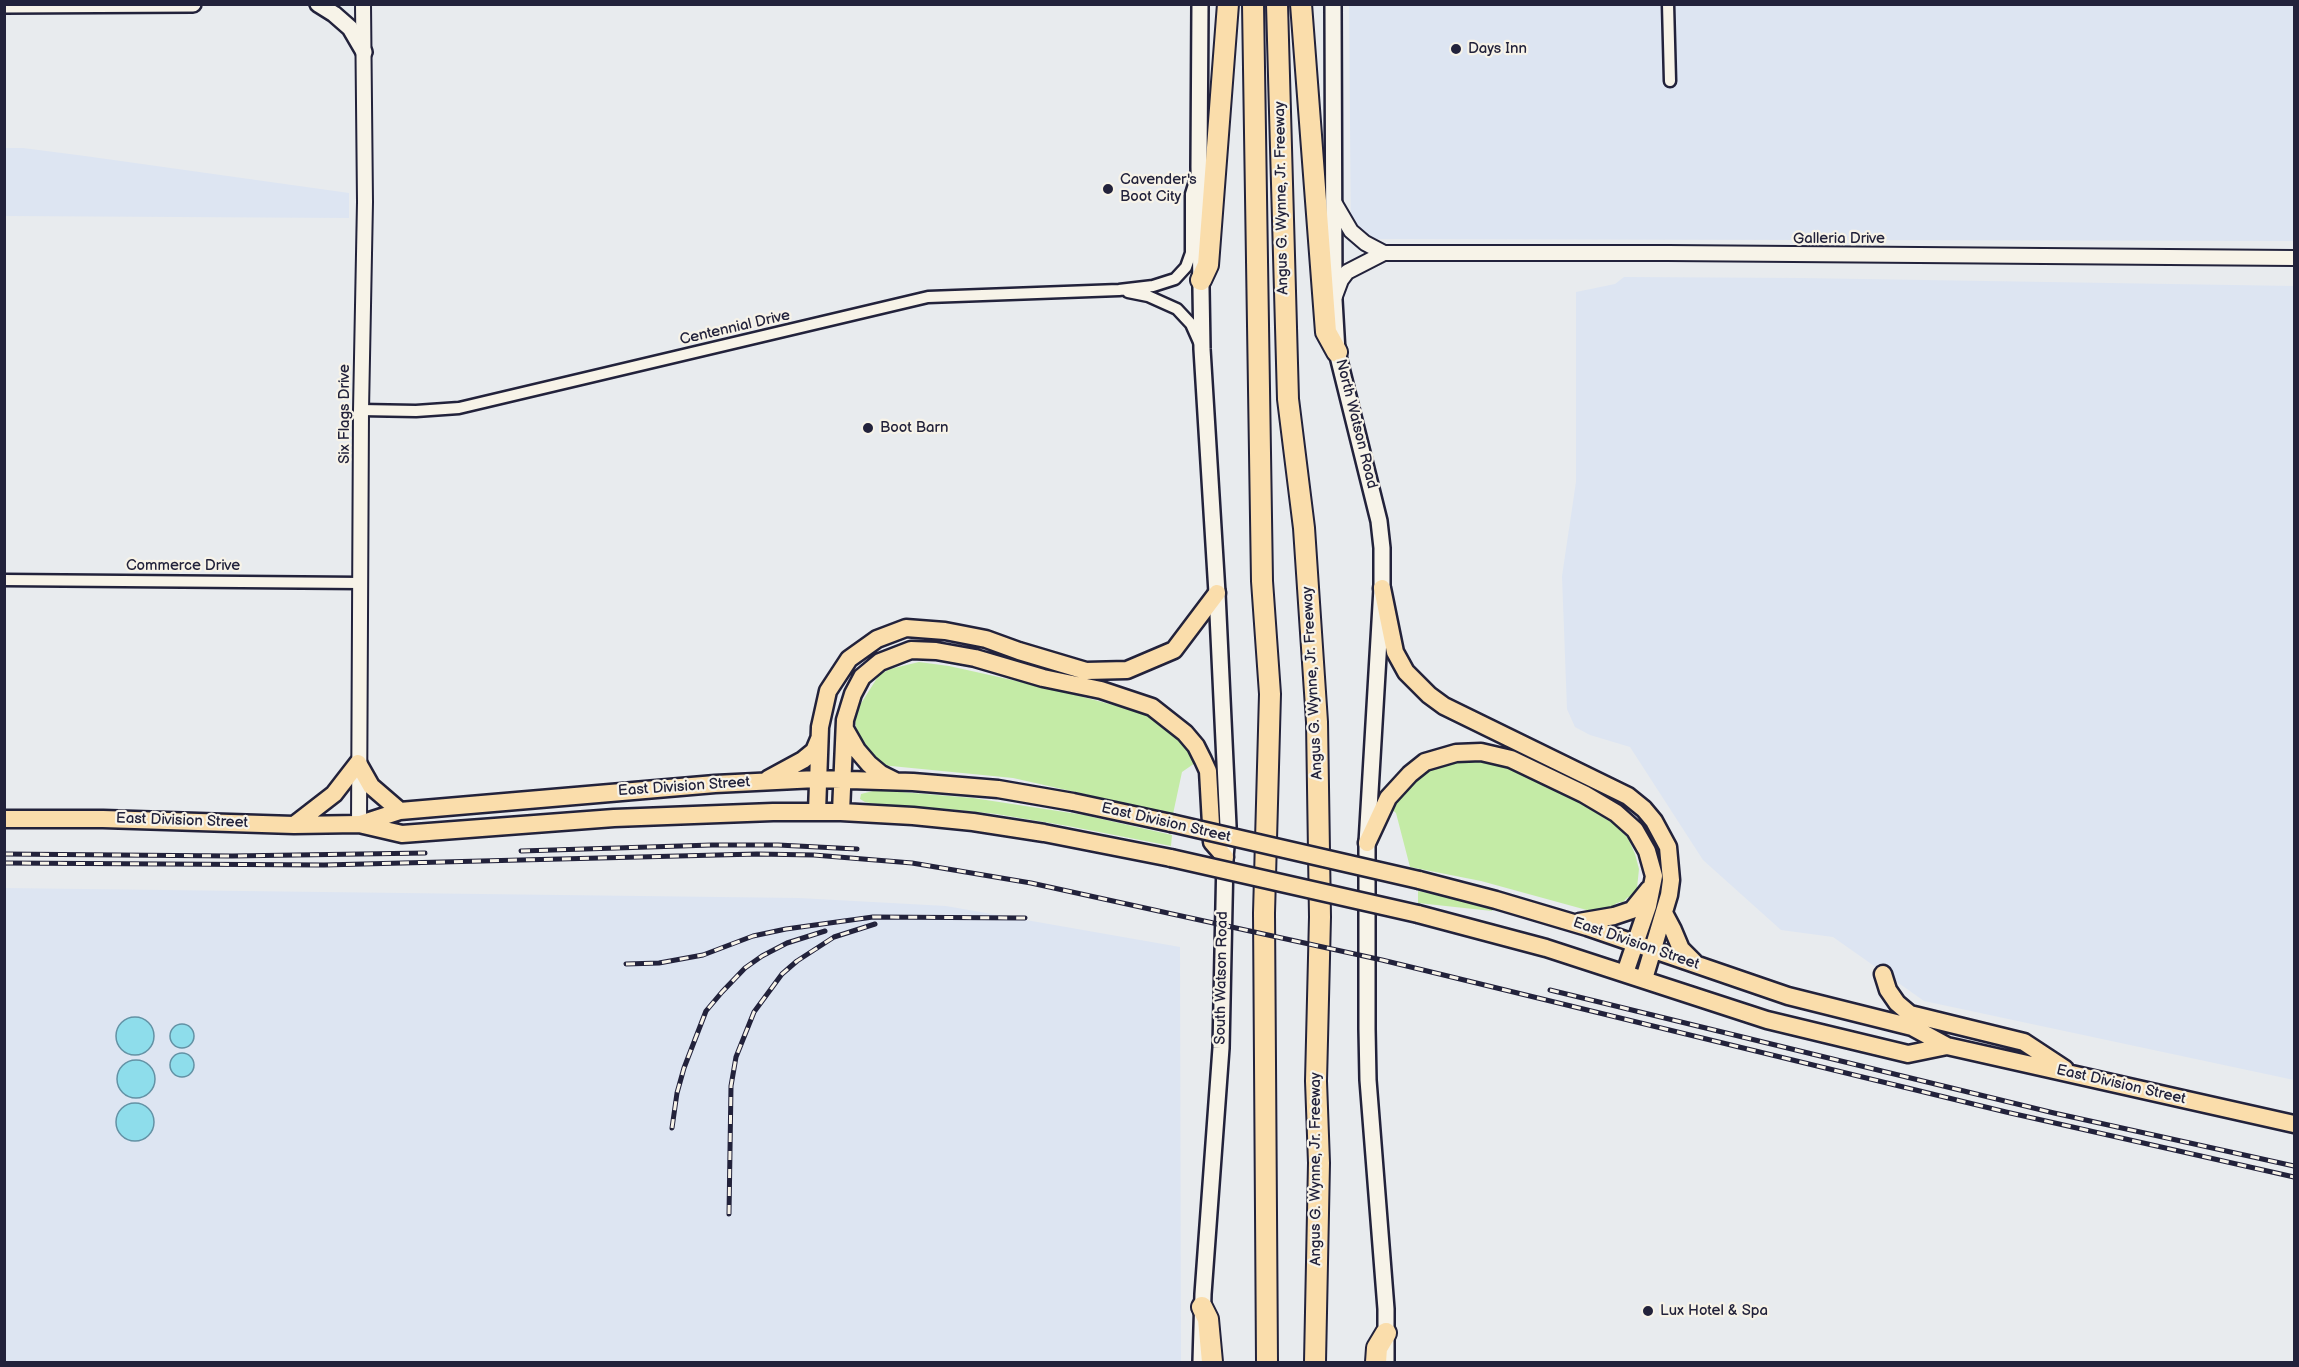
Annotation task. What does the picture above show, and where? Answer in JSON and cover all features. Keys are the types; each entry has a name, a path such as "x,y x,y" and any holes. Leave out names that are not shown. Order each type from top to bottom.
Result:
{"highway":[{"path":"1201,280 1208,265 1228,4"},
{"name":"Angus G. Wynne, Jr. Freeway","path":"1253,4 1262,581 1270,694 1264,913 1267,1362"},
{"name":"Angus G. Wynne, Jr. Freeway","path":"1277,4 1288,399 1304,528 1317,722 1320,916 1316,1081 1319,1163 1315,1362"},
{"path":"1301,4 1326,332 1337,352"},
{"path":"1202,1307 1208,1319 1212,1362"},
{"path":"1376,1362 1377,1348 1386,1333"}],"main road":[{"path":"4,5 193,4"},
{"path":"318,4 350,28 364,52"},
{"path":"817,812 820,739 828,691 849,659 877,639 906,628 945,631 986,639 1086,670 1127,670 1174,650 1217,593 1202,349 1199,167 1200,4"},
{"name":"North Watson Road","path":"1333,4 1334,300 1337,352 1380,521 1382,588 1367,843"},
{"path":"1382,588 1395,652 1406,672 1430,696 1479,723 1628,796 1649,815 1664,836 1670,860 1671,880 1664,913 1644,979"},
{"name":"South Watson Road","path":"1201,1362 1202,1307 1221,1048 1225,857 1228,826 1217,593"},
{"path":"842,812 844,727 853,694 862,677 880,662 911,650 975,658 1043,678 1101,690 1152,707 1185,733 1196,746 1203,760 1208,771 1212,842 1225,857"},
{"path":"844,727 849,738 869,764 881,774 896,781"},
{"path":"763,782 803,760 814,751 820,739"},
{"path":"1386,1362 1386,1309 1368,1080 1367,843 1388,798 1425,762 1456,753 1481,752 1511,759 1547,776 1593,799 1627,821 1647,851 1654,876 1648,906 1625,973"},
{"path":"294,825 334,794 358,763 371,786 400,811"},
{"name":"East Division Street","path":"359,824 400,811 634,790 763,782 818,779 896,781 998,789 1171,823 1419,880 1496,900 1636,942 1788,996 1912,1027 1947,1046 2295,1124"},
{"name":"East Division Street","path":"4,819 103,819 294,825 359,824 402,834 704,813 842,812 973,822 1096,842 1418,914 1536,945 1767,1020 1908,1054 1947,1046"},
{"path":"1574,923 1614,916 1632,910 1653,883"},
{"path":"1664,913 1681,949 1696,965"},
{"path":"1883,974 1888,990 1897,1003 1910,1014 2024,1042 2073,1074"}],"street":[{"name":"Six Flags Drive","path":"359,824 361,410 365,202 363,4"},
{"path":"1668,4 1670,81"},
{"name":"Centennial Drive","path":"361,410 416,411 459,408 928,297 1119,290 1153,286 1175,279 1186,267 1191,253 1191,194 1199,167"},
{"path":"1334,202 1351,231 1365,243 1384,253"},
{"path":"1334,300 1341,280 1347,272 1384,253"},
{"name":"Galleria Drive","path":"1384,253 2295,258"},
{"name":"Centennial Drive","path":"1119,290 1148,296 1177,309 1191,324 1202,349"},
{"name":"Commerce Drive","path":"4,580 361,583"}],"shaded area":[{"path":"1349,5 2294,5 2294,241 1351,239"},
{"path":"5,148 85,156 349,193 349,218 5,216"},
{"path":"1624,277 2294,286 2294,1080 1924,1001 1833,937 1781,930 1703,860 1630,747 1590,735 1575,727 1567,709 1562,576 1576,482 1576,292 1615,284"},
{"path":"5,888 799,898 946,906 1180,947 1181,1362 5,1362"}],"green space":[{"path":"919,662 949,666 1057,690 1143,713 1167,728 1189,752 1195,763 1182,772 1173,814 1013,778 881,765 882,762 873,759 874,755 859,742 855,721 860,705 879,675 890,669"},
{"path":"1461,758 1493,759 1556,788 1614,824 1628,838 1639,869 1637,888 1631,899 1628,897 1622,903 1606,909 1605,912 1595,910 1594,912 1481,881 1410,867 1396,813 1390,808 1398,795 1426,770"},
{"path":"877,790 973,798 1084,815 1172,835 1171,846 996,814 875,804 860,799 861,794"},
{"path":"1418,891 1493,907 1492,911 1418,903"}],"water":[{"path":"135,1017 142,1018 148,1023 153,1029 153,1043 148,1049 142,1054 135,1055 128,1054 122,1049 117,1043 116,1036 117,1029 122,1023 128,1018"},
{"path":"182,1024 191,1027 194,1036 191,1045 182,1048 173,1045 170,1036 173,1027"},
{"path":"182,1053 191,1056 194,1065 191,1074 182,1077 173,1074 170,1065 173,1056"},
{"path":"136,1060 150,1065 155,1079 150,1093 136,1098 122,1093 117,1079 122,1065"},
{"path":"135,1103 142,1104 148,1109 153,1115 153,1129 148,1135 142,1140 135,1141 128,1140 122,1135 117,1129 116,1122 117,1115 122,1109 128,1104"}],"railway":[{"path":"521,851 712,845 778,845 857,849"},
{"path":"4,854 232,856 425,853"},
{"path":"4,863 324,865 757,854 814,855 912,863 1031,883 1382,960 2006,1112 2294,1177"},
{"path":"626,964 659,963 703,955 753,936 873,917 1025,918"},
{"path":"729,1214 731,1086 736,1057 754,1012 782,974 797,961 834,937 875,924"},
{"path":"672,1128 677,1093 684,1068 706,1011 745,968 762,956 787,943 825,931"},
{"path":"1550,990 2054,1113 2294,1166"}],"place":[{"name":"Days Inn","path":"1456,49"},
{"name":"Cavender's Boot City","path":"1108,189"},
{"name":"Boot Barn","path":"868,428"},
{"name":"Lux Hotel & Spa","path":"1648,1311"}]}
